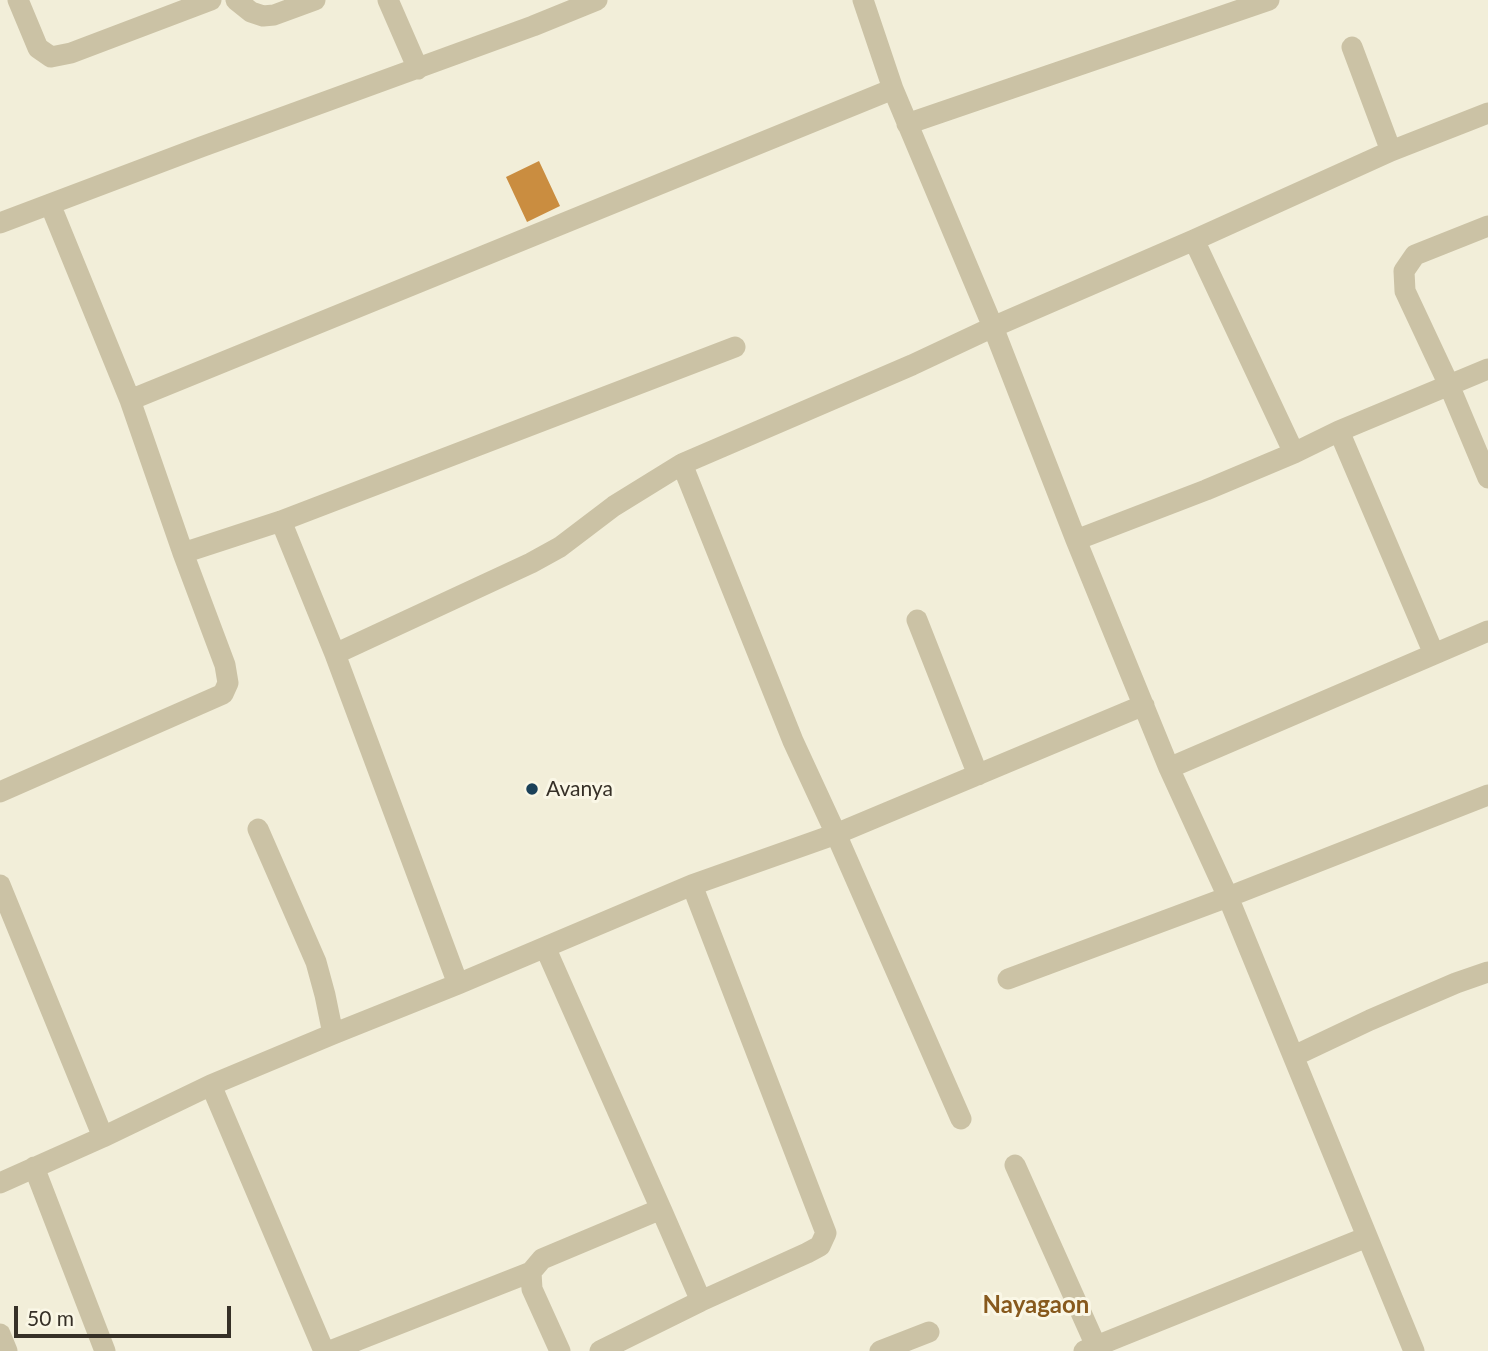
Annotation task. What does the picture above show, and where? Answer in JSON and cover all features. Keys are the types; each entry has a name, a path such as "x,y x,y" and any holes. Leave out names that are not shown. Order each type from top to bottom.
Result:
{"street":[{"path":"19,0 38,48 51,57 71,53 211,0"},
{"path":"236,0 251,12 262,16 274,15 314,0"},
{"path":"388,0 418,69"},
{"path":"863,0 892,89 993,327 1169,768 1228,897 1414,1351"},
{"path":"907,124 1269,0"},
{"path":"0,223 534,26 593,1"},
{"path":"1352,47 1391,151"},
{"path":"130,400 892,89"},
{"path":"335,654 531,563 560,547 614,506 682,464 912,365 1391,151 1488,113"},
{"path":"0,792 223,694 228,683 225,665 130,400 50,204"},
{"path":"1488,226 1415,255 1404,271 1405,291 1488,478"},
{"path":"1194,240 1294,453"},
{"path":"183,553 281,521 735,347"},
{"path":"1076,540 1206,490 1488,369"},
{"path":"1339,431 1434,654"},
{"path":"682,464 793,741 961,1119"},
{"path":"281,521 335,654 458,984"},
{"path":"917,620 978,775"},
{"path":"1169,768 1488,631"},
{"path":"0,1183 211,1086 333,1034 692,885 836,834 1144,705"},
{"path":"1007,979 1485,804"},
{"path":"258,829 316,961 333,1034"},
{"path":"0,885 103,1137"},
{"path":"600,1351 701,1301 807,1254 820,1246 825,1233 692,885"},
{"path":"545,947 701,1301"},
{"path":"1294,1056 1419,999 1488,972"},
{"path":"211,1086 324,1351"},
{"path":"1016,1165 1090,1349 1367,1237"},
{"path":"34,1167 105,1351"},
{"path":"330,1351 531,1272 542,1259 662,1209"},
{"path":"531,1272 532,1289 560,1351"},
{"path":"880,1351 929,1332"},
{"path":"0,1334 7,1351"}],"building":[{"path":"539,161 560,206 527,222 506,177"}],"place":[{"name":"Avanya","path":"532,789"}],"district":[{"name":"Nayagaon","path":"1036,1305"}]}
